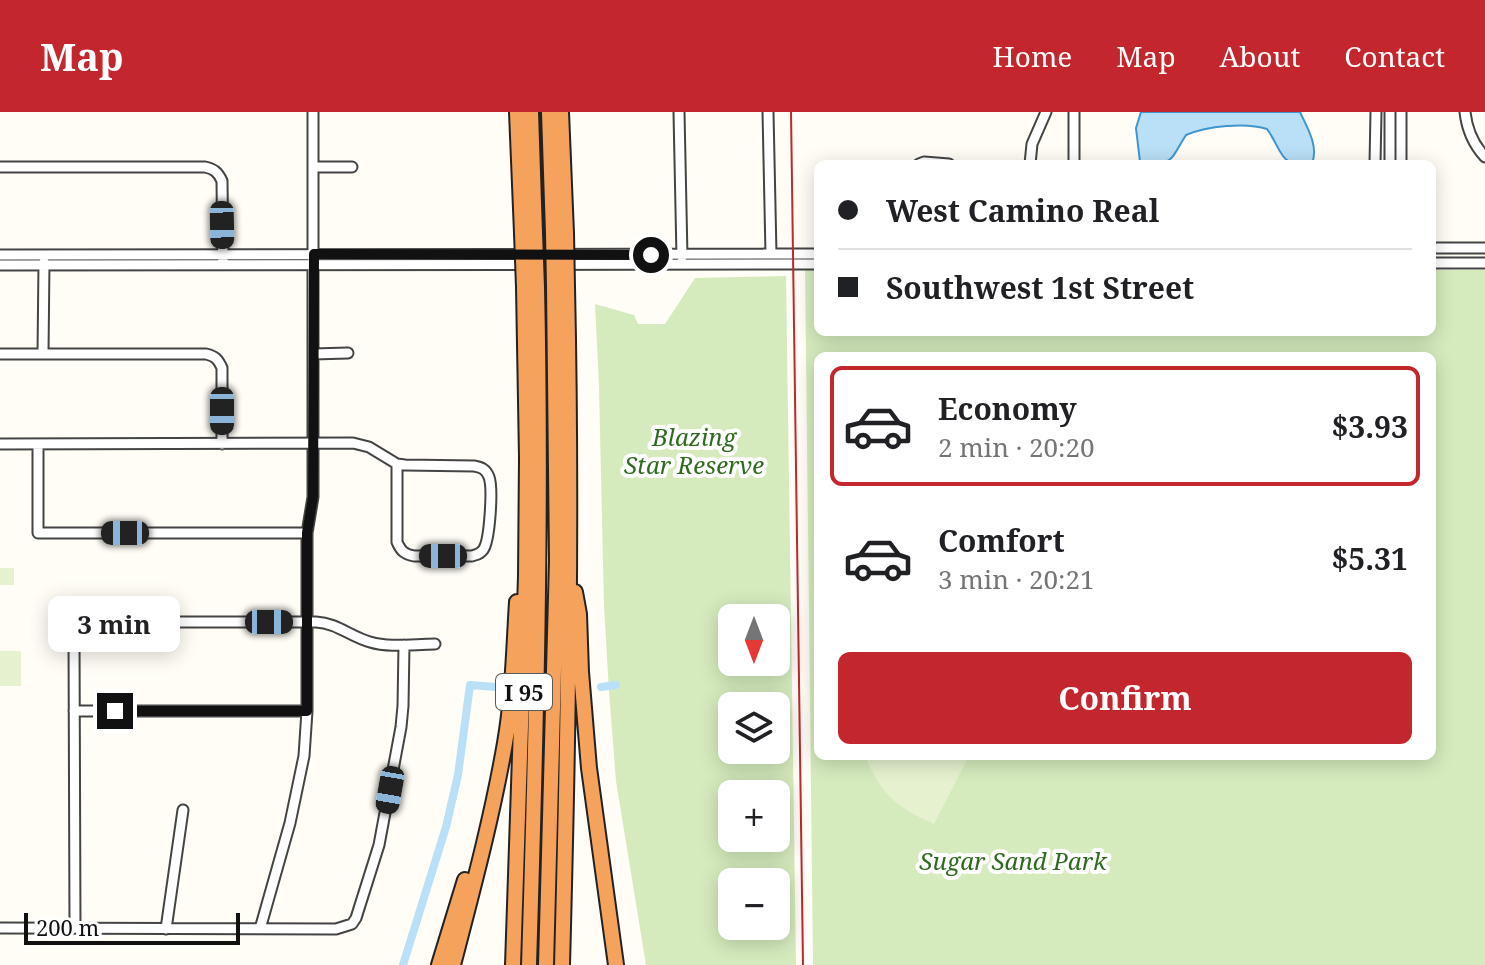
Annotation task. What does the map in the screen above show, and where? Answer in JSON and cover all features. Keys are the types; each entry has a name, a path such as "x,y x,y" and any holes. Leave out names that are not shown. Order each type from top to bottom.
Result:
{"highway":[{"name":"I 95","path":"513,965 526,617 528,471 525,418 530,287 529,233 517,112"},
{"path":"529,233 531,112"},
{"path":"549,112 559,233"},
{"name":"I 95","path":"561,112 559,233 570,401 567,823 562,965"},
{"path":"529,965 539,597 539,423 530,287"},
{"path":"546,965 561,287"},
{"path":"453,965 505,743 511,696 525,418"},
{"path":"569,560 579,614 589,768 616,965"},
{"path":"439,965 477,843 489,817"}],"street":[{"path":"260,929 296,799 304,756 307,711 307,533 313,497 313,112"},
{"path":"679,112 682,260"},
{"path":"768,112 771,254"},
{"path":"1030,160 1032,144 1046,112"},
{"path":"1074,112 1074,160"},
{"path":"1375,160 1376,112"},
{"path":"1390,112 1390,160"},
{"path":"1401,112 1401,160"},
{"path":"1465,112 1472,139 1485,157"},
{"path":"0,167 205,167 216,171 222,181 223,260"},
{"path":"313,167 352,167"},
{"path":"1436,248 1485,248"},
{"path":"682,260 814,254"},
{"path":"0,255 44,260 682,260 814,264"},
{"path":"0,265 44,260"},
{"path":"43,354 44,260"},
{"path":"1436,263 1485,263"},
{"path":"313,354 348,353"},
{"path":"0,354 213,356 222,368 222,444"},
{"path":"0,444 361,444 397,464 481,467 490,480 490,502 487,541 479,554 414,556 400,549 397,542 397,464"},
{"path":"38,444 38,533 307,533"},
{"path":"75,928 74,636 83,624 307,622 332,624 371,642 435,644"},
{"path":"0,928 349,927 356,918 384,821 402,717 404,645"},
{"path":"74,711 307,711"},
{"path":"166,929 183,810"}],"green space":[{"name":"Sugar Sand Park","path":"805,267 814,267 814,336 1436,336 1436,270 1485,270 1485,965 813,965"},
{"name":"Blazing Star Reserve","path":"786,276 796,965 646,965 616,781 609,691 595,304 634,315 638,324 665,324 695,278"},
{"path":"0,568 14,568 14,585 0,585"},
{"path":"0,651 21,651 21,686 0,686"},
{"path":"867,760 967,760 934,824 909,812 891,798"}],"water":[{"path":"1141,112 1300,112 1311,137 1314,157 1313,160 1286,160 1267,129 1238,125 1186,135 1168,160 1140,160 1136,128"}],"waterway":[{"path":"403,965 446,827 458,775 470,685 496,687"},
{"path":"601,687 616,685"}],"railway":[{"path":"791,112 803,965"}],"route":[{"path":"115,711 307,711 307,533 313,497 314,254 651,255"}]}
